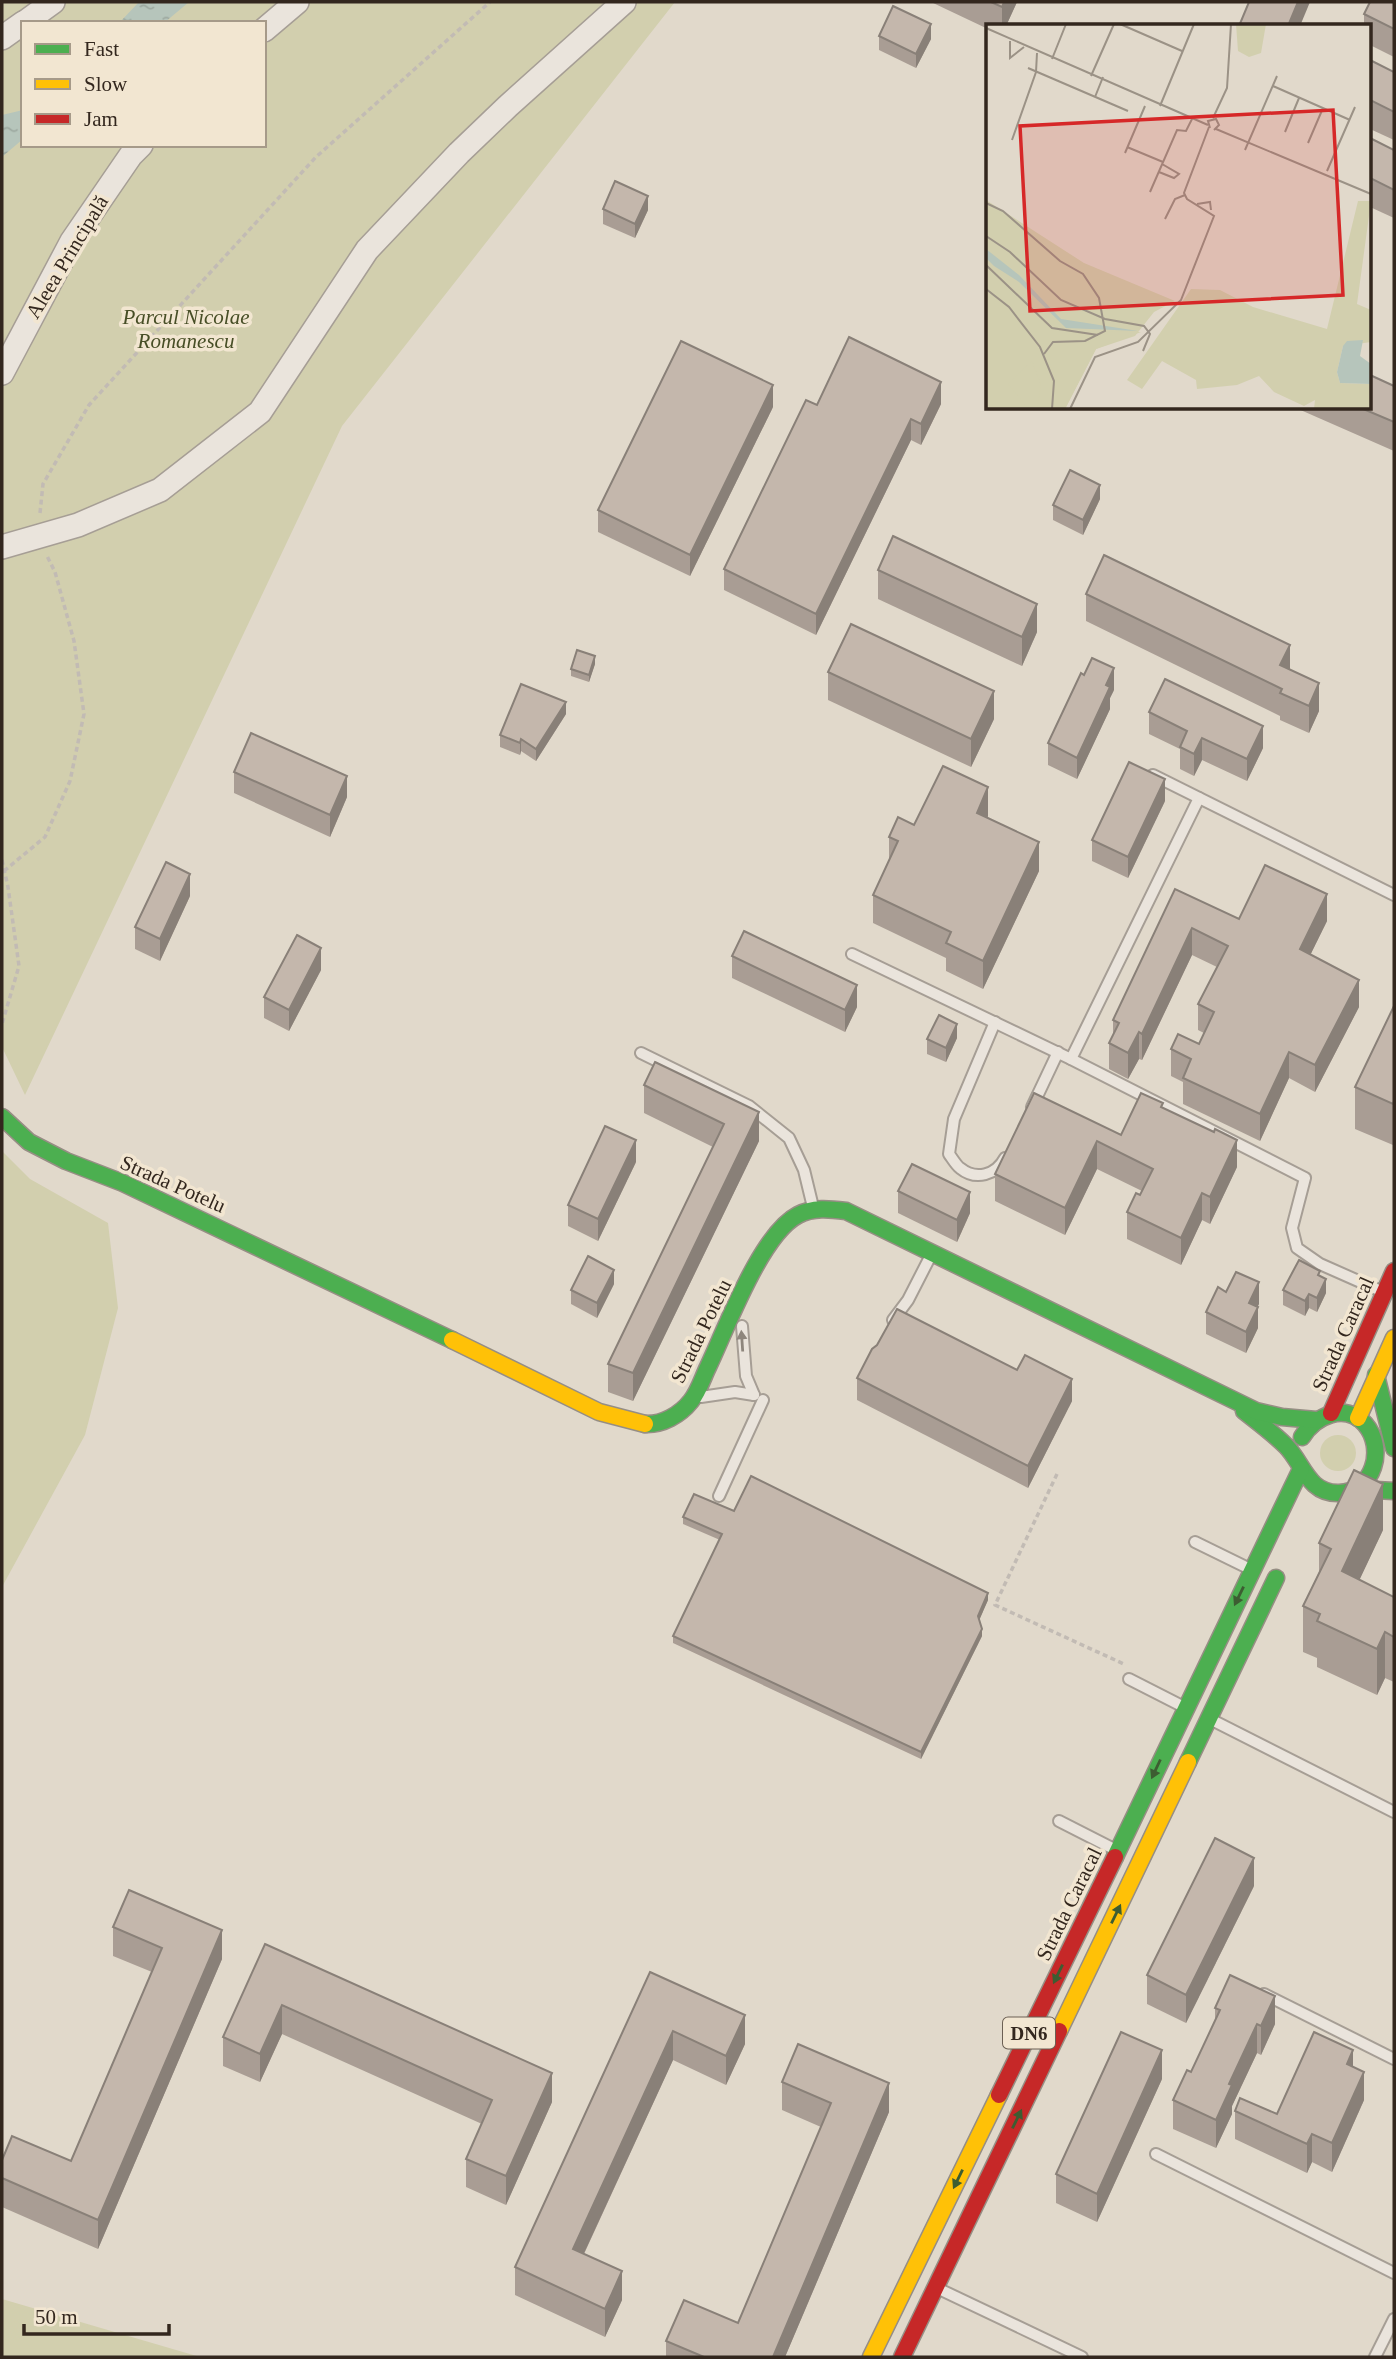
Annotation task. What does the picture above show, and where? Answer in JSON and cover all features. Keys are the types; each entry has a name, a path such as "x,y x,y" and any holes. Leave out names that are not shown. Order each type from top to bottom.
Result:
{"main road":[{"name":"Strada Potelu","path":"2,1117 29,1142 66,1161 123,1183 265,1249 599,1412 647,1426 660,1424 676,1416 692,1400 765,1247 780,1226 796,1214 814,1209"},
{"path":"814,1209 846,1211 1256,1411 1282,1417 1324,1417 1345,1413 1358,1418 1388,1454"},
{"name":"Strada Caracal","path":"1324,1417 1394,1271"},
{"path":"1358,1418 1394,1338"},
{"path":"1356,1489 1373,1474 1388,1454 1376,1375"},
{"path":"1224,1396 1271,1453"},
{"path":"1224,1396 1278,1438 1319,1489 1338,1493 1356,1489 1394,1491"},
{"name":"DN6","path":"1300,1465 1298,1452 1303,1434 1324,1417"},
{"name":"Strada Caracal","path":"871,2357 1118,1851 1300,1465"},
{"path":"1278,1482 1280,1512"},
{"path":"1311,1505 1319,1489"},
{"name":"DN6","path":"902,2357 1280,1569"}],"street":[{"path":"26,21 53,2"},
{"path":"266,28 297,2"},
{"path":"2,547 78,525 160,490 260,412 367,250 459,153 625,2"},
{"path":"2,38 21,24"},
{"name":"Aleea Principală","path":"2,373 72,241 139,147"}],"lane":[{"path":"1153,775 1394,895"},
{"path":"1071,1059 1199,798"},
{"path":"852,954 1058,1052 1305,1178 1292,1228 1297,1248 1320,1264 1384,1293"},
{"path":"995,1022 954,1119 949,1139 949,1154 960,1168 974,1175 988,1175 1000,1168 1012,1147"},
{"path":"1029,1113 1058,1052"},
{"path":"641,1053 750,1106 789,1138 804,1170 814,1209"},
{"path":"887,1332 908,1300 931,1253"},
{"path":"692,1400 735,1392 754,1395 746,1376 741,1336 747,1285"},
{"path":"719,1496 763,1400"},
{"path":"1195,1542 1252,1570"},
{"path":"1131,1674 1185,1707 1394,1812"},
{"path":"1059,1821 1118,1851"},
{"path":"1252,1988 1394,2059"},
{"path":"1156,2154 1394,2273"},
{"path":"936,2287 1082,2357"},
{"path":"1375,2357 1394,2319"}],"path":[{"path":"4,871 45,837 70,781 84,714 74,641 55,572 37,537 43,484 89,405 316,157 490,2"},
{"path":"2,860 19,966 2,1024"},
{"path":"1058,1474 995,1605 1131,1674"}],"green space":[{"name":"Parcul Nicolae Romanescu","path":"2,2 675,2 342,426 25,1095 2,1047"},
{"path":"2,1151 30,1179 108,1223 118,1308 85,1435 2,1587"},
{"path":"1338,1435 1351,1440 1356,1453 1351,1466 1338,1471 1325,1466 1320,1453 1325,1440"},
{"path":"2,2299 200,2357 2,2357"}],"water":[{"path":"139,2 189,2 166,21 121,21"},
{"path":"21,110 21,141 2,157 2,115"}],"building":[{"path":"991,2 1004,2 1002,7"},
{"path":"1249,2 1298,2 1289,24 1240,24"},
{"path":"1370,2 1394,2 1394,29 1364,14"},
{"path":"893,6 931,24 916,54 879,36"},
{"path":"1372,61 1394,72 1394,112 1372,101"},
{"path":"1372,139 1394,150 1394,190 1372,179"},
{"path":"615,181 648,196 635,224 603,209"},
{"path":"849,337 941,382 921,424 911,419 816,614 724,569 806,400 817,405"},
{"path":"681,341 773,385 690,555 598,510"},
{"path":"1372,376 1394,386 1394,422 1366,410 1372,410"},
{"path":"1070,470 1100,485 1083,520 1053,505"},
{"path":"893,536 1037,604 1022,637 878,570"},
{"path":"1104,555 1290,645 1280,665 1319,683 1309,706 1280,693 1282,689 1086,594"},
{"path":"851,624 994,691 971,739 828,672"},
{"path":"577,650 595,656 589,675 571,669"},
{"path":"1092,658 1114,668 1106,685 1110,687 1077,758 1048,743 1081,673 1084,675"},
{"path":"1165,679 1263,726 1247,759 1202,738 1194,754 1180,747 1187,731 1149,712"},
{"path":"521,684 566,702 536,749 521,739 520,743 500,735"},
{"path":"251,733 347,776 330,815 234,772"},
{"path":"1129,762 1165,779 1128,857 1092,840"},
{"path":"943,766 988,787 977,813 1039,842 983,961 946,943 951,932 873,895 898,841 889,837 898,817 914,825"},
{"path":"166,862 190,874 160,939 135,927"},
{"path":"1265,865 1327,894 1300,949 1359,980 1315,1065 1289,1052 1260,1114 1183,1078 1191,1059 1171,1049 1178,1034 1199,1044 1214,1012 1198,1004 1228,946 1192,928 1142,1034 1139,1032 1128,1053 1109,1043 1119,1023 1113,1020 1175,889 1239,919"},
{"path":"744,931 857,985 845,1010 732,956"},
{"path":"297,935 321,948 289,1010 264,997"},
{"path":"1394,1006 1394,1101 1393,1104 1355,1087"},
{"path":"939,1015 957,1024 946,1048 927,1039"},
{"path":"655,1062 759,1112 633,1373 608,1364 724,1124 644,1085"},
{"path":"1034,1093 1121,1135 1141,1093 1163,1103 1161,1107 1237,1140 1210,1197 1202,1193 1181,1238 1127,1212 1136,1193 1140,1195 1153,1169 1097,1141 1065,1208 995,1174"},
{"path":"605,1126 636,1140 598,1219 568,1205"},
{"path":"912,1164 970,1192 957,1220 898,1191"},
{"path":"588,1256 614,1270 597,1303 571,1290"},
{"path":"1299,1260 1320,1271 1318,1275 1326,1279 1317,1298 1309,1294 1305,1301 1283,1290"},
{"path":"1236,1272 1259,1282 1249,1303 1258,1307 1246,1332 1206,1312 1218,1287 1226,1292"},
{"path":"897,1309 1017,1370 1025,1355 1072,1379 1028,1466 857,1378"},
{"path":"1354,1470 1383,1484 1342,1571 1394,1597 1394,1637 1385,1632 1377,1649 1317,1621 1320,1614 1303,1606 1331,1549 1319,1543"},
{"path":"751,1476 988,1593 978,1616 982,1629 921,1752 673,1636 722,1534 683,1517 694,1494 734,1511"},
{"path":"1215,1838 1254,1858 1186,1995 1147,1975"},
{"path":"129,1890 222,1930 98,2220 2,2178 2,2160 12,2136 71,2161 162,1948 113,1927"},
{"path":"265,1944 552,2073 506,2176 466,2159 492,2100 282,2005 260,2054 223,2037"},
{"path":"650,1972 745,2015 726,2056 673,2031 573,2249 622,2271 605,2309 515,2267"},
{"path":"1230,1975 1275,1996 1261,2026 1257,2024 1229,2084 1232,2085 1216,2120 1173,2100 1187,2070 1191,2072 1220,2010 1215,2008"},
{"path":"1121,2032 1162,2050 1097,2194 1056,2174"},
{"path":"1314,2032 1353,2050 1347,2064 1364,2072 1332,2143 1312,2134 1307,2144 1235,2111 1240,2098 1277,2114"},
{"path":"798,2044 889,2083 773,2357 704,2357 666,2341 684,2300 738,2323 831,2103 782,2082"}],"traffic: fast":[{"path":"2,1117 29,1142 66,1161 123,1183 452,1340"},
{"path":"645,1424 670,1418 682,1411 691,1401 746,1283 771,1241 784,1225 798,1215 822,1209 846,1211 1256,1411 1316,1420"},
{"path":"1376,1375 1394,1448"},
{"path":"1244,1411 1286,1446 1307,1476 1320,1488 1339,1493 1351,1491 1368,1477 1373,1467 1375,1445 1365,1424 1357,1417 1331,1414 1315,1423 1302,1437"},
{"path":"1115,1857 1301,1469"},
{"path":"1356,1489 1394,1491"},
{"path":"1188,1762 1276,1578"}],"traffic: slow":[{"path":"1358,1418 1394,1338"},
{"path":"452,1340 599,1412 645,1424"},
{"path":"1059,2031 1188,1762"},
{"path":"871,2357 999,2095"}],"traffic: jam":[{"path":"1331,1413 1394,1271"},
{"path":"999,2095 1115,1857"},
{"path":"902,2357 1059,2031"}]}
